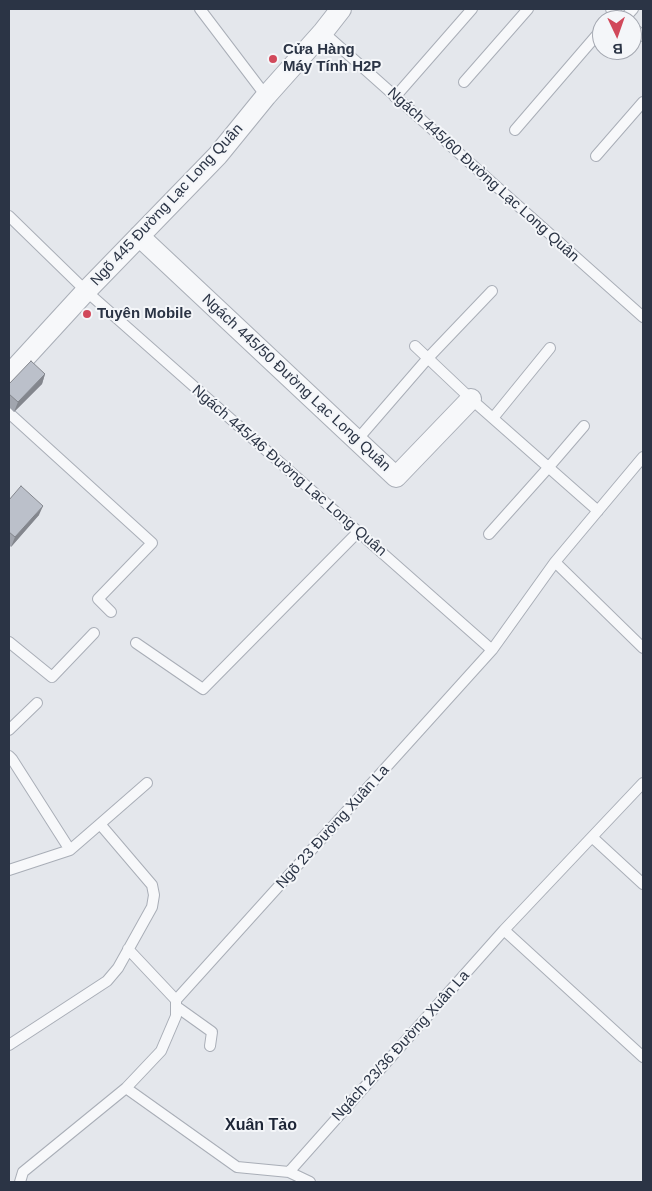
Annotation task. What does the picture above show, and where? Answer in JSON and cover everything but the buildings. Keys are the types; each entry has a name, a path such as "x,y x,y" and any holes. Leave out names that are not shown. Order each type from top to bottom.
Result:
{"street":[{"name":"Ngõ 445 Đường Lạc Long Quân","path":"9,375 86,291 218,155 341,9"},
{"name":"Ngách 445/50 Đường Lạc Long Quân","path":"139,236 396,477 471,399"}],"lane":[{"path":"200,9 266,96"},
{"path":"396,97 472,9"},
{"path":"464,82 528,9"},
{"name":"Ngách 445/60 Đường Lạc Long Quân","path":"323,32 643,317"},
{"path":"514,130 592,40"},
{"path":"596,156 643,102"},
{"name":"Ngách 445/46 Đường Lạc Long Quân","path":"9,216 86,291 492,650"},
{"path":"357,440 428,358 492,291"},
{"path":"415,346 471,399 598,511"},
{"path":"493,418 550,348"},
{"path":"9,413 152,543 98,598 111,612"},
{"path":"489,534 584,426"},
{"name":"Ngõ 23 Đường Xuân La","path":"20,1182 23,1172 126,1088 161,1051 176,1016 176,1004 492,650 555,562 643,457"},
{"path":"136,643 203,689 358,532"},
{"path":"555,562 643,648"},
{"path":"9,642 52,678 94,632"},
{"path":"9,730 37,703"},
{"path":"9,756 70,850"},
{"path":"9,870 70,850 147,783"},
{"name":"Ngách 23/36 Đường Xuân La","path":"289,1172 504,930 643,784"},
{"path":"9,1045 107,981 118,968 152,906 154,895 152,886 100,824"},
{"path":"592,837 643,884"},
{"path":"504,930 643,1057"},
{"path":"128,949 176,1004 212,1032 210,1046"},
{"path":"126,1088 237,1167 289,1172 310,1182"}],"place":[{"name":"Cửa Hàng Máy Tính H2P","path":"273,59"},
{"name":"Tuyên Mobile","path":"87,314"}],"district":[{"name":"Xuân Tảo","path":"261,1126"}]}
